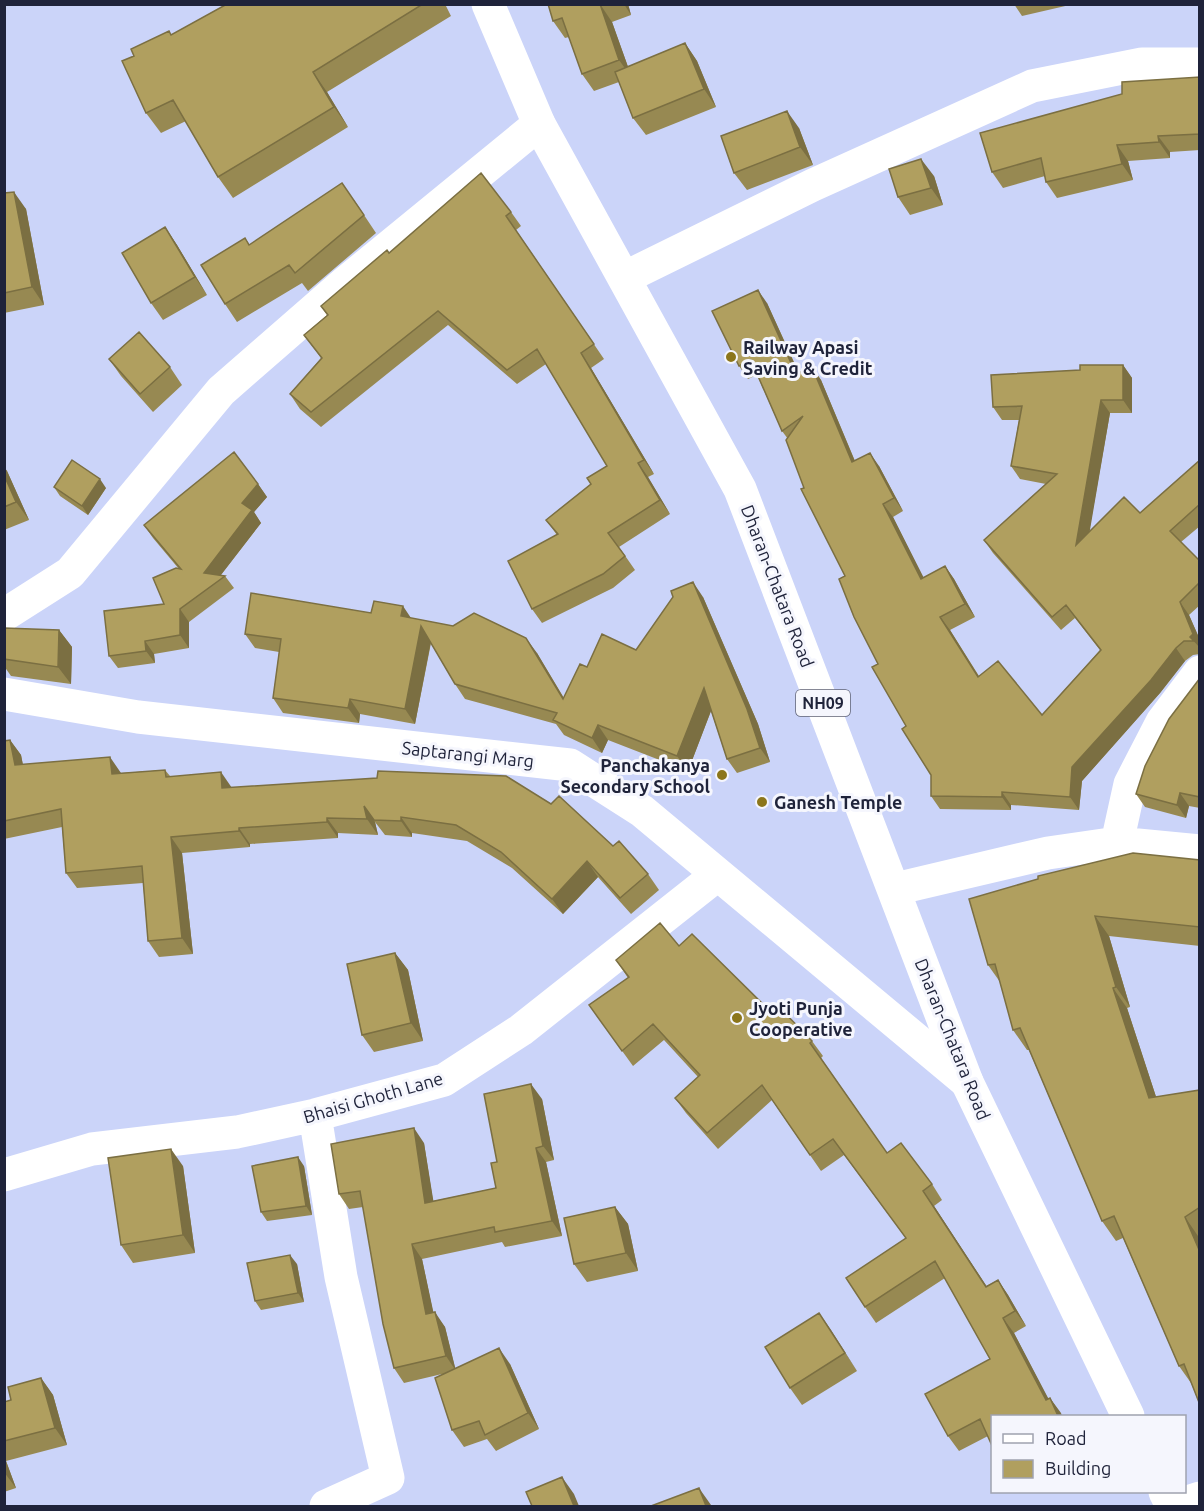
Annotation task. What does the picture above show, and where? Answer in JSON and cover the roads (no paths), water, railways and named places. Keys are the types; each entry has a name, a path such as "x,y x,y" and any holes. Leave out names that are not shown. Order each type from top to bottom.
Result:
{"street":[{"name":"Dharan-Chatara Road","path":"488,4 539,124 626,278 740,489 967,1082 1128,1415"},
{"path":"626,278 813,185 1032,86 1142,64 1200,64"},
{"path":"4,615 70,573 221,391 346,282 539,124"},
{"path":"1117,843 1130,784 1162,722 1200,672"},
{"name":"Saptarangi Marg","path":"4,694 138,717 570,765 642,811 967,1082"},
{"path":"895,889 1048,853 1117,843 1200,851"},
{"name":"Bhaisi Ghoth Lane","path":"4,1175 92,1149 237,1132 315,1115 444,1080 521,1030 717,875"},
{"path":"315,1115 341,1277 388,1478 326,1506"},
{"path":"1173,1506 1200,1498"}],"place":[{"name":"Railway Apasi Saving & Credit","path":"731,357"},
{"name":"Panchakanya Secondary School","path":"722,775"},
{"name":"Ganesh Temple","path":"762,802"},
{"name":"Jyoti Punja Cooperative","path":"737,1018"}]}
